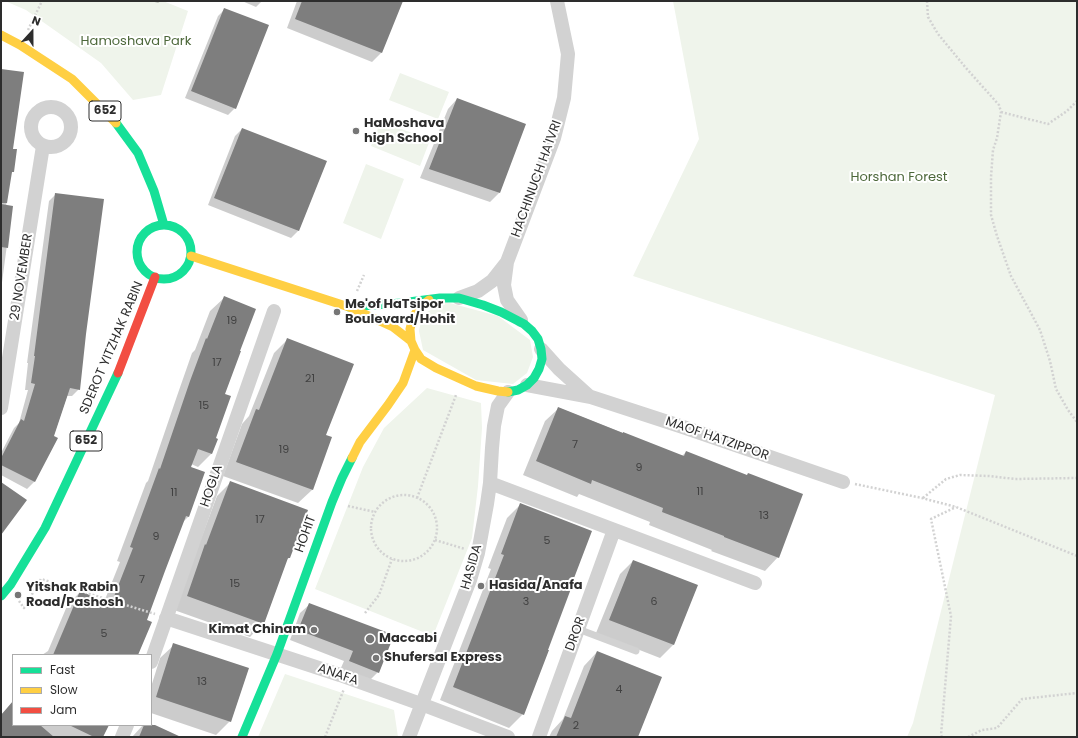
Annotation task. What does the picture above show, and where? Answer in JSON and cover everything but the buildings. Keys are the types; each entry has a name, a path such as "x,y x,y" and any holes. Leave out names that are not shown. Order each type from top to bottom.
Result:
{"street":[{"name":"HACHINUCH HA'IVRI","path":"524,324 507,300 504,285 507,262 554,138 564,98 568,54 557,1"},
{"name":"652","path":"1,35 20,45 72,79 115,121 138,153 154,191 164,225"},
{"name":"29 NOVEMBER","path":"1,408 26,247 44,146"},
{"path":"164,225 174,227 182,231 187,239 191,247 191,256 188,265 182,272 174,277 164,279 155,277 142,267 138,260 138,243 148,230 156,226 164,225"},
{"path":"191,256 349,307 394,327 411,341"},
{"name":"HACHINUCH HA'IVRI","path":"459,298 478,291 492,280 507,262"},
{"name":"SDEROT YITZHAK RABIN","path":"1,596 11,584 46,528 118,372 155,277"},
{"path":"349,307 440,298 459,298 483,305 524,324 538,339 542,359 534,378 527,385 518,390 508,392 498,391 461,380 421,359 411,341 410,329 413,317 420,307 429,300"},
{"name":"HOGLA","path":"152,659 274,311"},
{"name":"MAOF HATZIPPOR","path":"541,349 559,369 591,398"},
{"name":"HOHIT","path":"242,737 277,654 342,478 360,442 403,383 415,350"},
{"name":"MAOF HATZIPPOR","path":"527,385 591,398 683,426 843,482"},
{"name":"HASIDA","path":"409,737 470,580 478,553 490,483 494,426 498,406 508,392"},
{"path":"490,483 755,583"},
{"name":"DROR","path":"539,737 614,530"},
{"name":"ANAFA","path":"166,618 348,678 508,737"},
{"path":"122,737 127,726"}],"lane":[{"path":"578,630 636,651"}],"path":[{"path":"20,45 42,1"},
{"path":"927,1 928,17 938,34 999,105 1001,112 997,138 993,150 991,177 991,215 1011,276 1040,330 1050,361 1056,389 1077,422"},
{"path":"1001,112 1048,124 1067,111 1077,101"},
{"path":"417,498 461,380"},
{"path":"922,498 946,479 960,475 1015,479 1077,478"},
{"path":"843,482 922,498 956,507 1077,556"},
{"path":"403,495 417,498 426,503 432,510 437,525 435,540 430,549 422,556 413,560 402,562 392,559 382,553 375,544 371,534 371,523 375,512 381,504 388,499 403,495"},
{"path":"332,502 375,512"},
{"path":"942,737 951,616 931,519 956,507"},
{"path":"435,540 478,553"},
{"path":"365,613 379,595 392,559"},
{"path":"11,584 24,608 41,579 166,618"},
{"path":"325,737 348,678"},
{"path":"968,737 982,730 997,728 1022,699 1077,693"}],"green space":[{"name":"Hamoshava Park","path":"5,1 163,1 188,11 161,95 133,100 101,63 26,10"},
{"name":"Horshan Forest","path":"673,1 1077,1 1077,737 907,737 913,723 995,395 633,276 699,139"},
{"path":"400,73 449,92 438,119 389,100"},
{"path":"381,121 430,140 420,166 371,146"},
{"path":"366,164 404,179 381,239 343,223"},
{"path":"446,302 498,316 530,340 533,357 527,373 513,384 476,380 423,350 419,331 421,321 427,312"},
{"path":"427,388 481,403 482,428 478,486 472,538 433,636 315,589 363,467 384,428"},
{"path":"285,674 394,710 398,737 258,737"}],"traffic: fast":[{"path":"116,123 138,153 154,191 164,225"},
{"path":"164,225 174,227 183,233 189,242 191,252 189,262 183,271 174,277 164,279 154,277 145,271 139,262 137,252 139,242 145,233 154,227 164,225"},
{"path":"349,307 440,298 459,298 501,312 524,324 538,339 542,359 534,378 527,385 518,390 508,392"},
{"path":"1,596 11,584 45,528 118,373"},
{"path":"242,737 277,654 332,502 352,458"}],"traffic: slow":[{"path":"1,35 20,45 72,79 116,123"},
{"path":"191,256 349,307 393,327 411,341"},
{"path":"429,300 420,307 413,317 410,329 411,341 421,359 436,368 476,386 508,392"},
{"path":"352,458 360,442 403,383 415,350"}],"traffic: jam":[{"path":"118,373 155,277"}],"place":[{"name":"HaMoshava high School","path":"356,131"},
{"name":"Me'of HaTsipor Boulevard/Hohit","path":"337,312"},
{"name":"Hasida/Anafa","path":"481,586"},
{"name":"Yitshak Rabin Road/Pashosh","path":"18,595"},
{"name":"Kimat Chinam","path":"314,630"},
{"name":"Maccabi","path":"370,639"},
{"name":"Shufersal Express","path":"376,658"}]}
